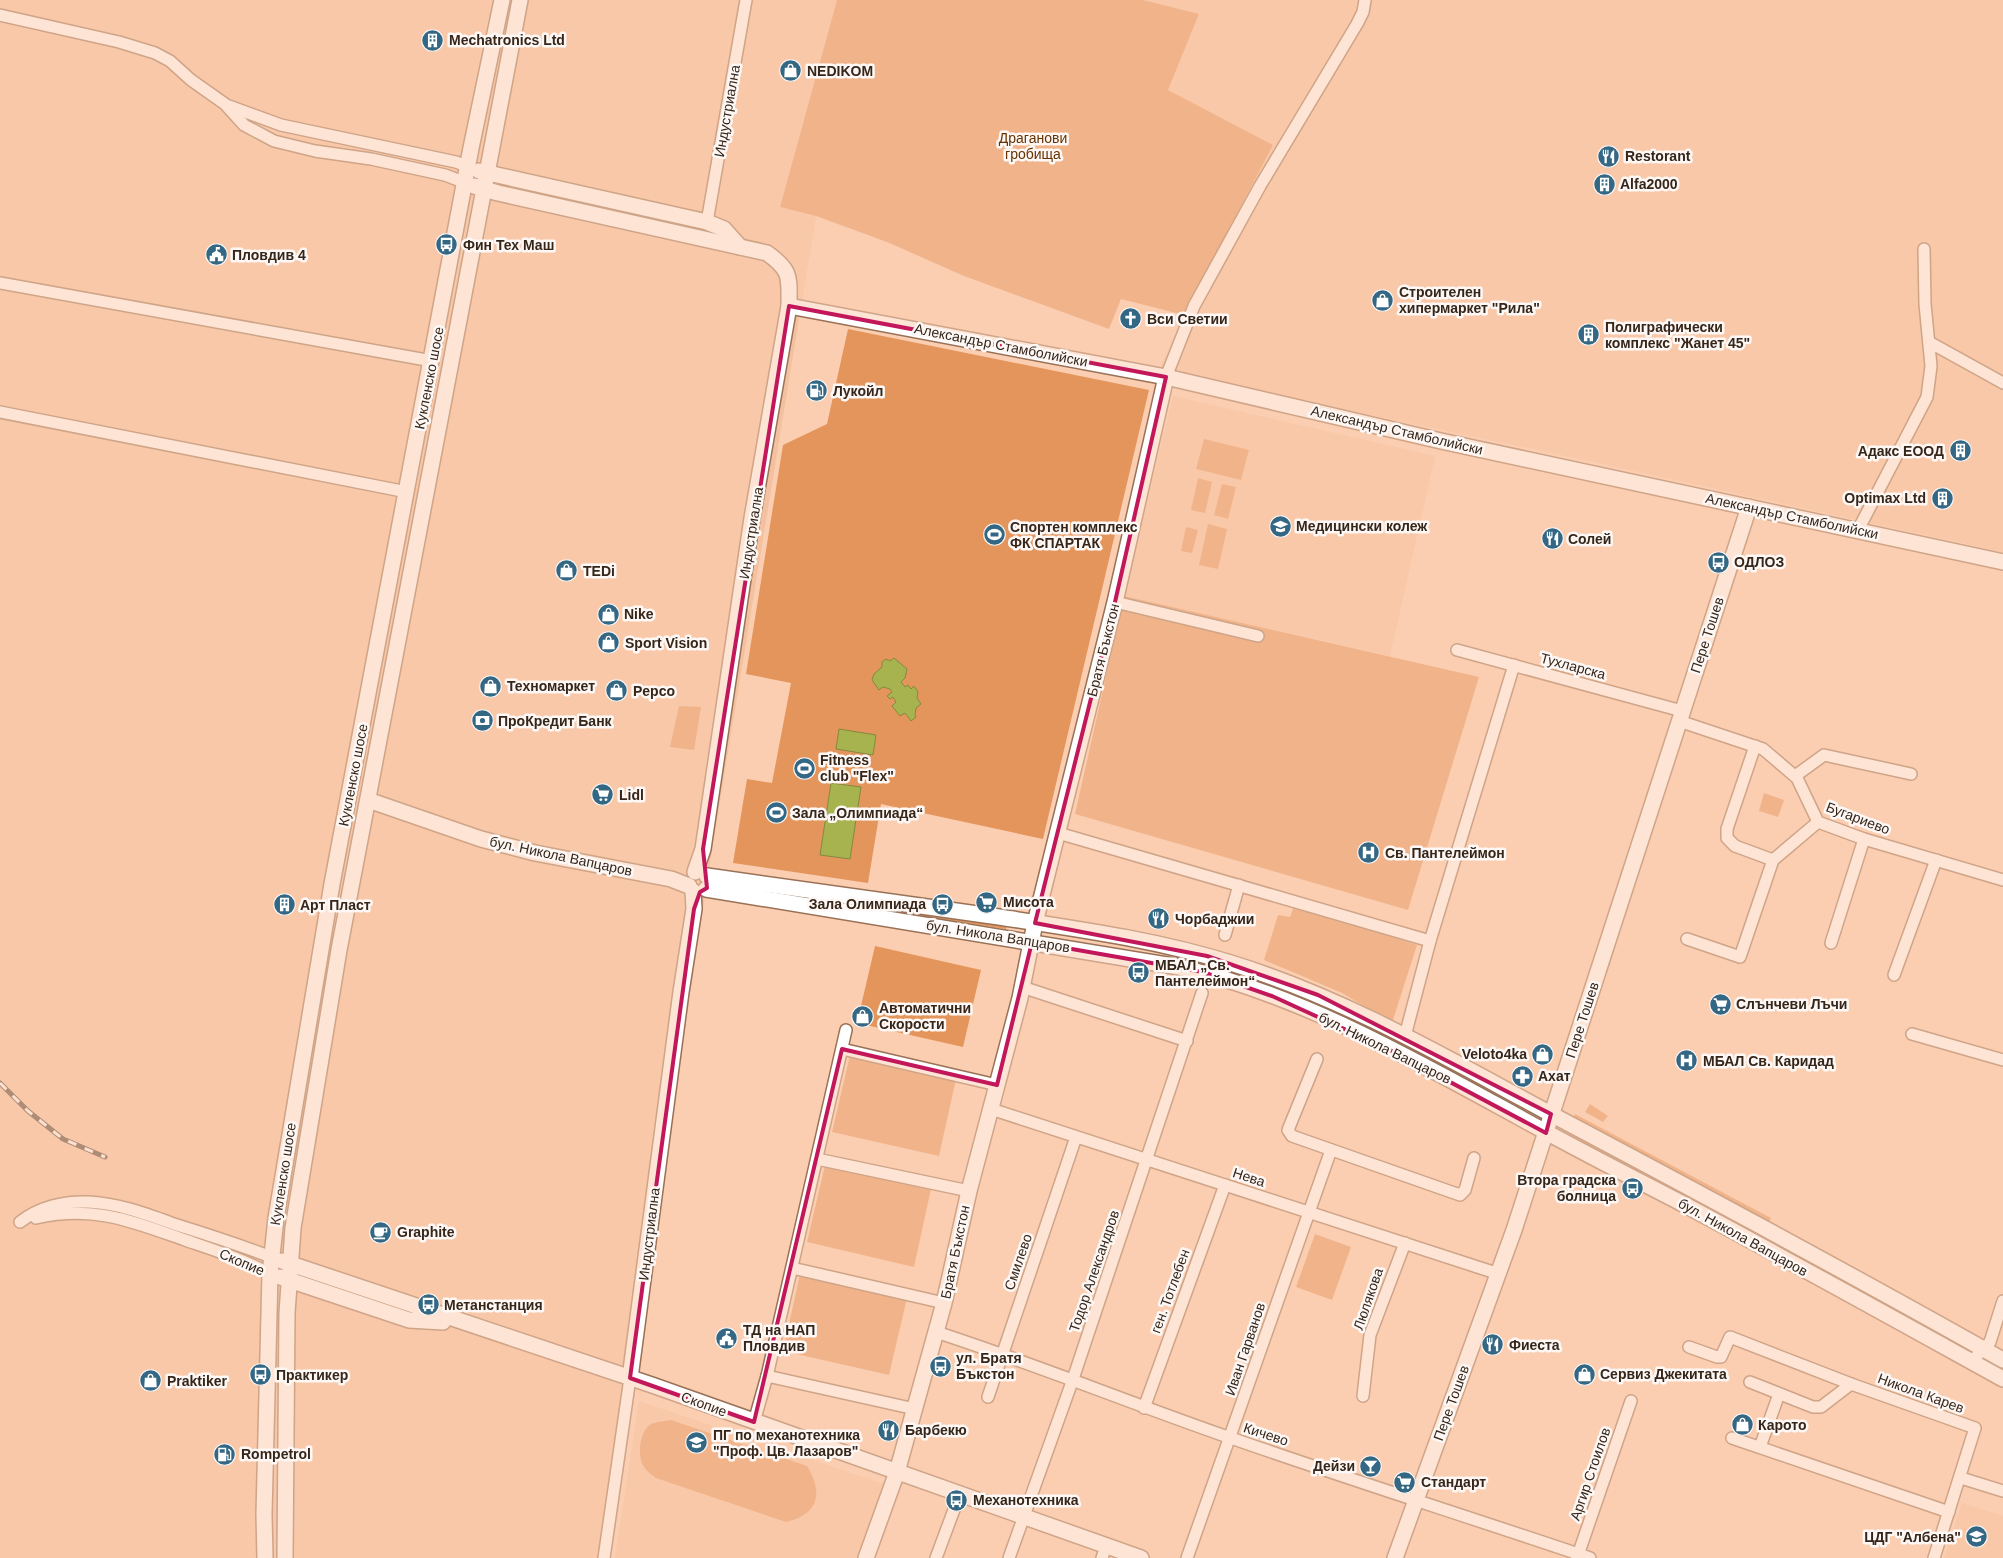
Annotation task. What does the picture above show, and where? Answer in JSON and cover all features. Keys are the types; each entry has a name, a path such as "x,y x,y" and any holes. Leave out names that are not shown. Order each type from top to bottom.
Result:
{"street":[{"name":"Кукленско шосе","path":"265,1558 264,1514 270,1274 276,1218 332,884 502,0"},
{"name":"Кукленско шосе","path":"285,1558 287,1321 293,1228 339,950 520,0"},
{"name":"Индустриална","path":"707,222 746,0"},
{"path":"1166,377 1194,306 1260,186 1357,24 1363,12 1365,0"},
{"path":"0,15 119,42 155,53 170,61 191,80 225,104 244,125 274,141 315,151 371,159 445,175 466,183"},
{"path":"225,104 281,126 456,162 487,174 707,222 724,229 740,247"},
{"name":"Индустриална","path":"466,183 484,190 766,253 781,264 789,276 789,306 752,518 680,1001 604,1558"},
{"path":"1858,530 1927,397 1931,366 1925,304 1924,249"},
{"path":"0,283 432,361"},
{"name":"Александър Стамболийски","path":"789,306 1166,377 1441,441 2003,562"},
{"path":"1929,342 2003,383"},
{"name":"Братя Бъкстон","path":"866,1558 897,1472 944,1303 969,1191 1022,987 1035,923 1116,602 1166,377"},
{"path":"0,412 407,492"},
{"name":"Пере Тошев","path":"1395,1558 1499,1274 1749,507"},
{"path":"1116,602 1258,636"},
{"name":"Тухларска","path":"1457,650 1680,716"},
{"path":"1405,1036 1430,941 1514,666"},
{"name":"Бугариево","path":"1680,716 1763,749 1795,776 1818,822 1864,839 2003,880"},
{"path":"1756,746 1727,829 1727,838 1734,846 1773,860"},
{"path":"1795,776 1824,755 1911,774"},
{"name":"бул. Никола Вапцаров","path":"368,800 481,839 535,853 671,879 877,898 1156,944 1235,964 1318,995 1405,1036 2003,1360"},
{"path":"1687,939 1740,957 1773,860 1818,822"},
{"path":"1058,833 1430,941"},
{"path":"1831,943 1864,839"},
{"path":"1894,975 1936,860"},
{"name":"бул. Никола Вапцаров","path":"698,882 1203,972 1272,996 1335,1022 1474,1093 1546,1133 1687,1206 2003,1379"},
{"path":"1225,935 1239,886"},
{"path":"1022,987 1186,1041"},
{"name":"Тодор Александров","path":"1009,1558 1148,1160 1202,993"},
{"path":"754,1422 767,1376 846,1030"},
{"path":"1912,1034 2003,1060"},
{"path":"842,1048 997,1086"},
{"path":"1317,1059 1288,1130 1292,1136 1460,1195 1465,1190 1474,1158"},
{"name":"Нева","path":"991,1109 1499,1274"},
{"name":"Смилево","path":"988,1397 1076,1137"},
{"name":"Иван Гарванов","path":"1187,1558 1331,1150"},
{"path":"817,1159 969,1191"},
{"name":"ген. Тотлебен","path":"1144,1408 1225,1185"},
{"name":"Скопие","path":"20,1222 58,1213 87,1212 157,1224 289,1281 409,1320 464,1324"},
{"path":"157,1224 271,1257"},
{"name":"Люлякова","path":"1363,1396 1370,1335 1405,1243"},
{"name":"Скопие","path":"271,1257 464,1324 630,1378 1023,1516 1104,1552 1141,1558"},
{"path":"792,1268 944,1303"},
{"path":"1972,1361 1999,1330 2003,1301"},
{"name":"Кичево","path":"936,1332 1072,1379 1144,1408 1230,1438 1417,1500 1577,1556 1590,1558"},
{"name":"Никола Карев","path":"1689,1347 1721,1357 1730,1337 1852,1384 1975,1428 1960,1478"},
{"path":"767,1376 915,1409"},
{"path":"1750,1382 1813,1408 1821,1406 1852,1384"},
{"path":"1760,1447 1778,1394"},
{"name":"Аргир Стоилов","path":"1577,1556 1631,1401"},
{"path":"1732,1438 1949,1512"},
{"path":"1934,1558 1960,1478 2003,1492"},
{"path":"936,1558 955,1507"}],"highlighted area":[{"path":"789,306 1166,377 1115,602 1035,923 1207,956 1318,995 1551,1114 1546,1133 1388,1049 1272,996 1203,972 1032,942 997,1085 842,1049 754,1422 630,1378 694,909 700,892 707,888 703,849"}],"shaded area":[{"path":"0,0 837,0 780,207 816,216 713,844 603,1558 0,1558"},
{"path":"1143,0 2003,0 2003,552 1556,454 1159,370 1184,315 1273,145 1168,90 1199,15"},
{"name":"Медицински колеж","path":"1173,396 1435,456 1390,656 1124,596"},
{"path":"894,658 907,669 905,678 901,682 905,687 908,685 911,689 914,686 918,692 917,698 921,704 916,708 916,717 911,721 905,713 900,716 892,706 896,702 893,697 890,699 887,696 892,692 890,689 883,687 879,690 872,680 874,674 882,667 882,662 886,659 890,661"},
{"path":"839,729 876,735 873,755 836,749"},
{"path":"831,783 861,787 850,859 820,855"},
{"name":"ПГ по механотехника \"Проф. Цв. Лазаров\"","path":"639,1401 884,1484 858,1558 615,1558"},
{"name":"ЦДГ \"Албена\"","path":"1962,1503 2003,1516 2003,1558 1944,1558"}],"green space":[{"name":"Драганови гробища","path":"837,0 1143,0 1199,14 1168,90 1273,145 1184,315 1121,299 1109,329 964,276 887,242 816,216 780,207"},
{"path":"848,329 1149,390 1043,839 881,804 868,883 733,863 747,779 772,783 791,683 746,674 783,445 827,424"},
{"path":"1204,439 1249,450 1241,480 1196,469"},
{"path":"1198,478 1212,482 1205,513 1191,510"},
{"path":"1222,484 1236,487 1228,519 1214,515"},
{"path":"1208,524 1227,529 1218,569 1199,565"},
{"path":"1186,527 1198,530 1192,553 1181,551"},
{"path":"1124,596 1479,677 1408,910 1075,814"},
{"path":"679,706 701,707 694,750 670,747"},
{"path":"1764,793 1784,800 1778,817 1759,811"},
{"path":"737,882 1007,923 1006,929 735,888"},
{"path":"1294,906 1417,945 1392,1023 1342,993 1264,960 1278,915 1290,917"},
{"path":"875,946 981,970 963,1047 857,1023"},
{"path":"850,1055 956,1079 939,1156 832,1132"},
{"path":"1590,1104 1608,1116 1603,1122 1585,1112"},
{"path":"1575,1114 1771,1218 1769,1223 1573,1121"},
{"path":"1569,1134 1617,1159 1648,1170 1764,1232 1761,1238 1568,1136"},
{"path":"825,1165 931,1189 914,1267 807,1242"},
{"path":"1315,1234 1351,1247 1332,1300 1296,1287"},
{"path":"1771,1235 1959,1343 1959,1345 1957,1347 1767,1241"},
{"path":"800,1274 907,1298 889,1375 783,1351"},
{"path":"671,1420 807,1466 815,1485 815,1502 805,1514 797,1519 786,1522 656,1478 642,1463 640,1456 641,1440 651,1424"}],"railway":[{"path":"0,1083 28,1111 63,1139 105,1157"}],"place":[{"name":"Mechatronics Ltd","path":"433,40"},
{"name":"NEDIKOM","path":"791,71"},
{"name":"Restorant","path":"1609,156"},
{"name":"Alfa2000","path":"1604,184"},
{"name":"Фин Тех Маш","path":"447,245"},
{"name":"Пловдив 4","path":"216,255"},
{"name":"Строителен хипермаркет \"Рила\"","path":"1383,300"},
{"name":"Вси Светии","path":"1131,319"},
{"name":"Полиграфически комплекс \"Жанет 45\"","path":"1589,335"},
{"name":"Лукойл","path":"817,391"},
{"name":"Адакс ЕООД","path":"1960,451"},
{"name":"Optimax Ltd","path":"1942,498"},
{"name":"Медицински колеж","path":"1280,526"},
{"name":"Спортен комплекс ФК СПАРТАК","path":"994,535"},
{"name":"Солей","path":"1552,539"},
{"name":"ОДЛОЗ","path":"1718,562"},
{"name":"TEDi","path":"567,571"},
{"name":"Nike","path":"608,614"},
{"name":"Sport Vision","path":"609,643"},
{"name":"Техномаркет","path":"491,686"},
{"name":"Pepco","path":"617,691"},
{"name":"ПроКредит Банк","path":"482,721"},
{"name":"Fitness club \"Flex\"","path":"804,768"},
{"name":"Lidl","path":"603,795"},
{"name":"Зала „Олимпиада“","path":"776,813"},
{"name":"Св. Пантелеймон","path":"1369,853"},
{"name":"Мисота","path":"987,902"},
{"name":"Зала Олимпиада","path":"942,904"},
{"name":"Арт Пласт","path":"284,905"},
{"name":"Чорбаджии","path":"1159,919"},
{"name":"МБАЛ „Св. Пантелеймон“","path":"1139,973"},
{"name":"Слънчеви Лъчи","path":"1720,1004"},
{"name":"Автоматични Скорости","path":"863,1016"},
{"name":"Veloto4ka","path":"1543,1054"},
{"name":"МБАЛ Св. Каридад","path":"1687,1061"},
{"name":"Ахат","path":"1522,1076"},
{"name":"Втора градска болница","path":"1632,1188"},
{"name":"Graphite","path":"381,1232"},
{"name":"Метанстанция","path":"428,1305"},
{"name":"ТД на НАП Пловдив","path":"727,1338"},
{"name":"Фиеста","path":"1493,1345"},
{"name":"ул. Братя Бъкстон","path":"940,1366"},
{"name":"Сервиз Джекитата","path":"1584,1374"},
{"name":"Практикер","path":"260,1375"},
{"name":"Praktiker","path":"151,1381"},
{"name":"Карото","path":"1742,1425"},
{"name":"Барбекю","path":"889,1430"},
{"name":"ПГ по механотехника \"Проф. Цв. Лазаров\"","path":"697,1443"},
{"name":"Rompetrol","path":"225,1454"},
{"name":"Дейзи","path":"1371,1466"},
{"name":"Стандарт","path":"1405,1482"},
{"name":"Механотехника","path":"957,1500"},
{"name":"ЦДГ \"Албена\"","path":"1977,1537"}]}
